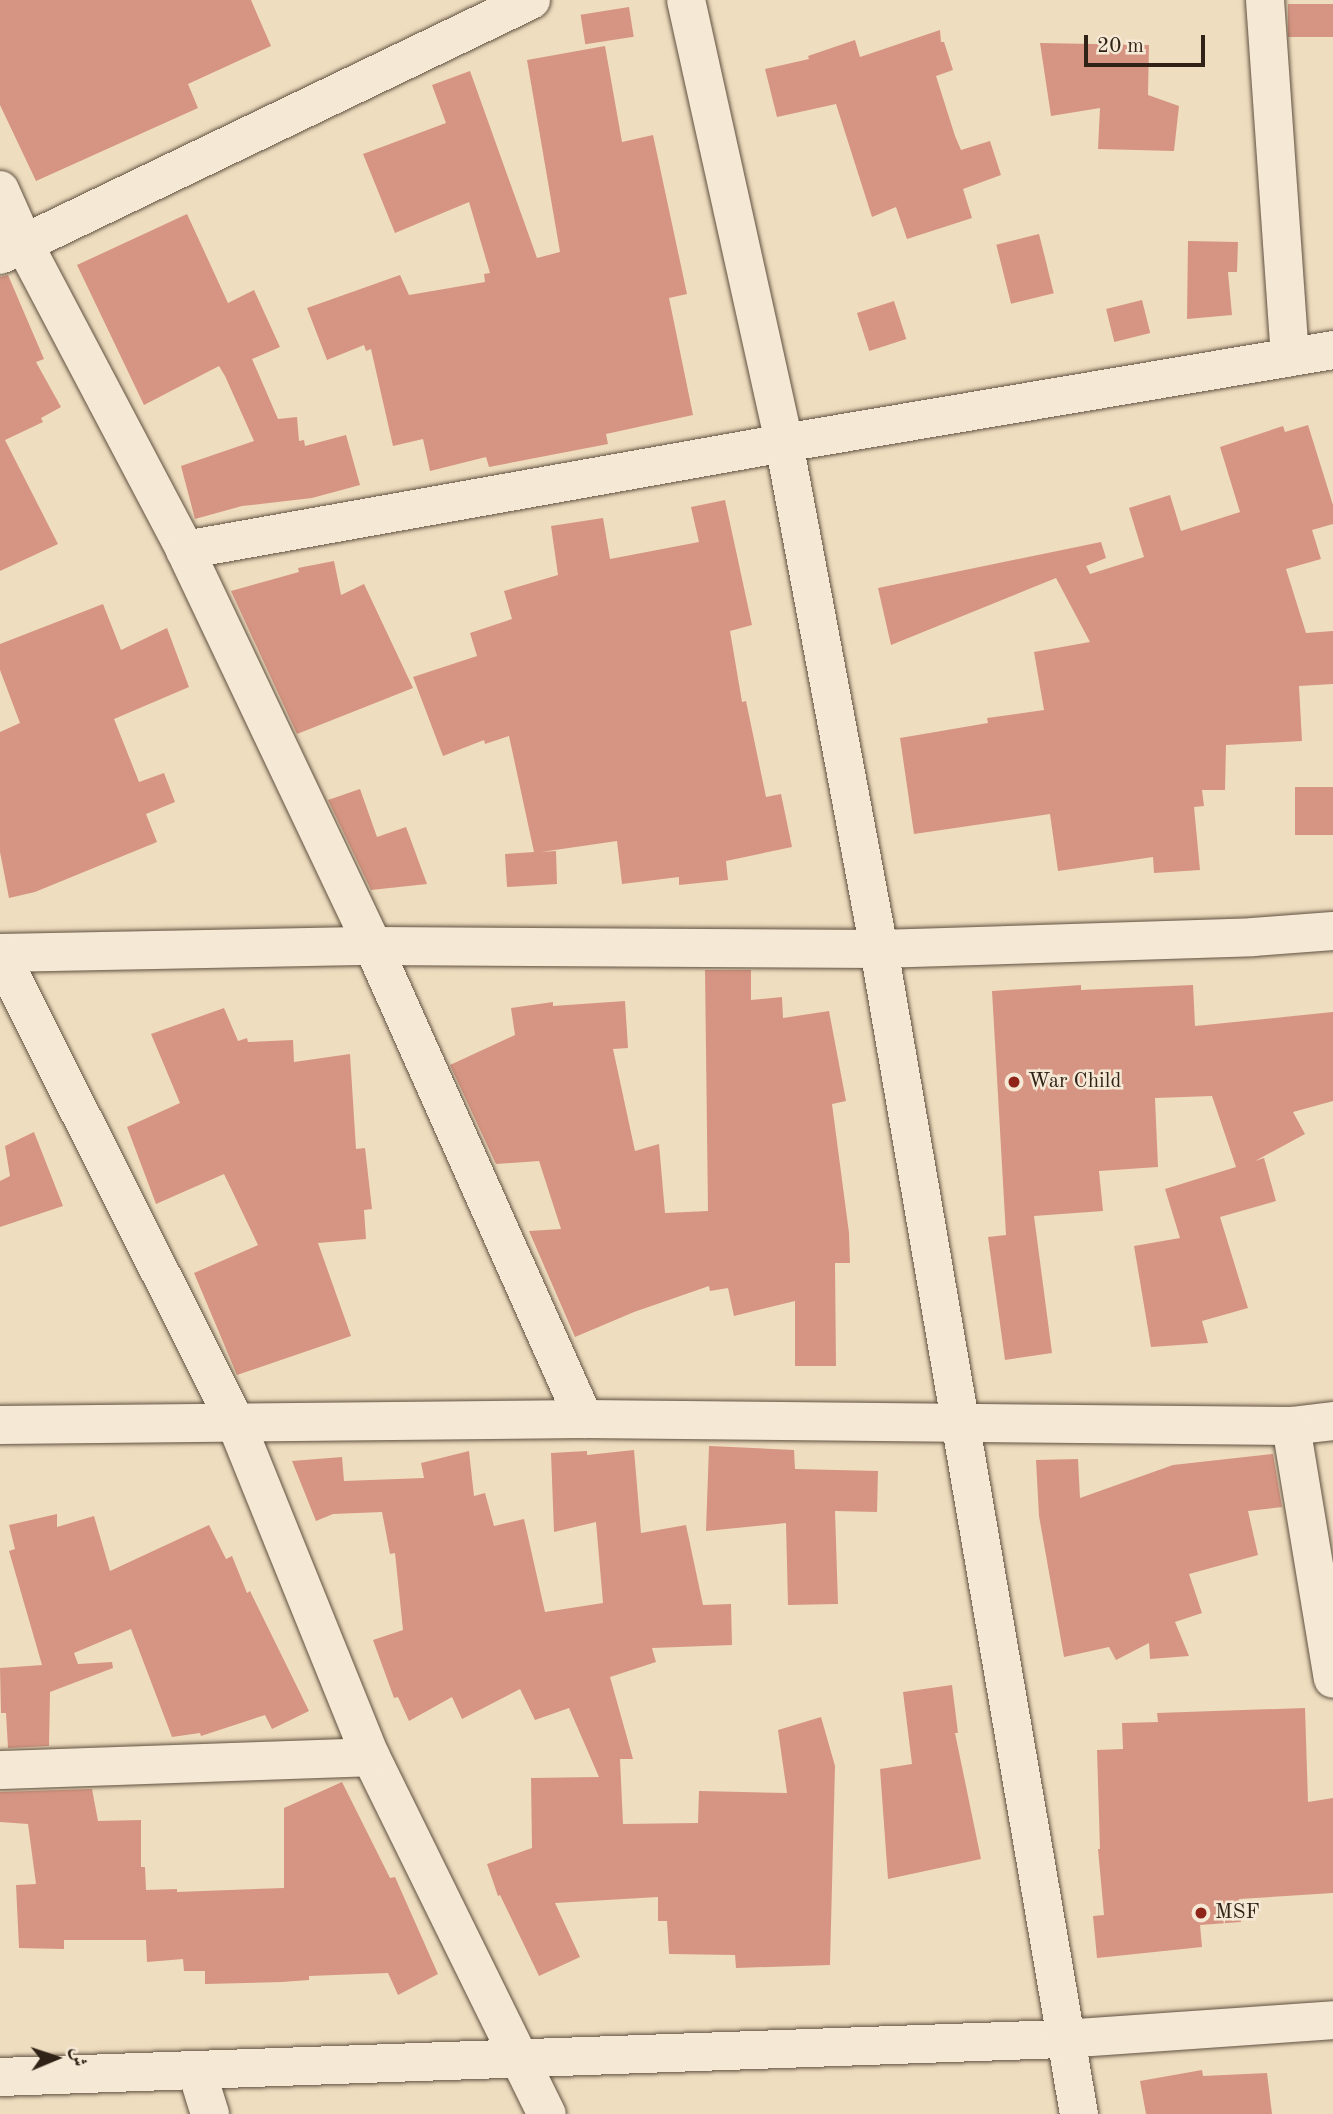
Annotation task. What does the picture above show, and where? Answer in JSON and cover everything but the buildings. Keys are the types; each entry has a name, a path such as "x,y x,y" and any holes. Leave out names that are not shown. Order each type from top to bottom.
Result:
{"street":[{"path":"12,250 531,0"},
{"path":"686,0 784,443 879,949 1079,2114"},
{"path":"1265,0 1290,357"},
{"path":"0,190 12,250 185,550 373,946 584,1419"},
{"path":"185,550 784,443 1333,350"},
{"path":"547,2114 371,1757 235,1421 0,953 373,946 879,949 1253,937 1333,931"},
{"path":"0,1424 584,1419 1291,1426 1333,1422"},
{"path":"1291,1426 1333,1679"},
{"path":"0,1770 371,1757"},
{"path":"0,2077 1064,2039 1333,2020"},
{"path":"197,2072 210,2114"}],"place":[{"name":"War Child","path":"1014,1082"},
{"name":"MSF","path":"1201,1913"}]}
